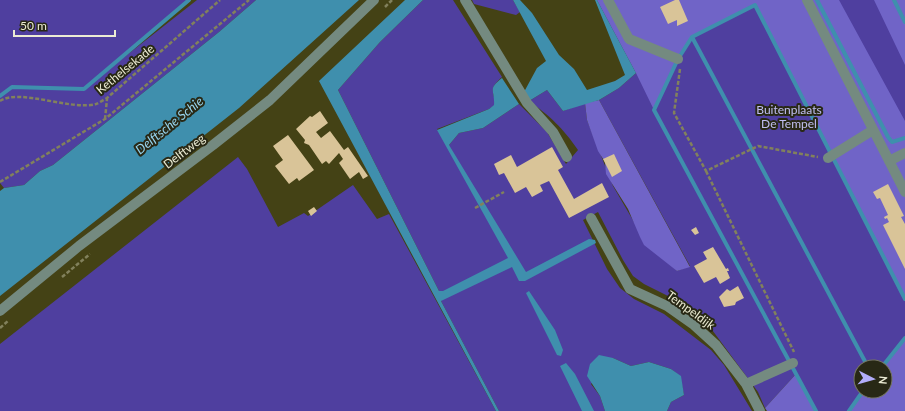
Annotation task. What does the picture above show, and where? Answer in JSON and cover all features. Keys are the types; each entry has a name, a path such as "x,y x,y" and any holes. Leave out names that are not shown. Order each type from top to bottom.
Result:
{"street":[{"name":"Delftweg","path":"0,311 79,246 270,100 374,0"},
{"path":"465,0 527,103 553,132 567,157"},
{"path":"608,0 629,38 678,59"},
{"path":"807,0 905,192"},
{"path":"832,156 874,130"},
{"path":"889,161 905,153"},
{"name":"Tempeldijk","path":"590,218 630,289 667,306 694,325 720,350 746,384 760,411"},
{"path":"746,384 790,365"}],"path":[{"name":"Kethelsekade","path":"0,101 5,98 17,98 83,105 95,104 107,98 220,0"},
{"path":"0,182 105,119 158,77 249,0"},
{"path":"678,59 680,68 674,113 706,171 798,360 790,365"},
{"path":"105,119 107,98"},
{"path":"706,171 758,146 832,156"},
{"path":"476,208 504,192"}],"green space":[{"path":"0,0 189,0 95,80 197,0 256,0 219,32 53,165 40,171 24,185 4,188 0,183"},
{"name":"Buitenplaats De Tempel","path":"423,0 453,0 502,77 493,87 495,105 489,109 437,129 449,145 459,133 483,128 519,104 547,132 566,164 578,150 556,123 529,101 547,90 563,111 585,103 587,120 613,186 634,222 677,271 690,266 599,100 619,88 636,73 597,0 905,0 905,411 816,411 796,374 765,408 758,392 707,323 674,299 644,284 633,276 598,212 583,220 607,269 620,288 634,299 664,314 711,350 724,365 752,411 667,411 671,402 684,395 680,376 671,369 649,362 631,366 613,358 591,384 600,396 605,411 499,411 441,301 443,291 439,291 338,90 380,42"},
{"path":"472,0 513,0 520,12 516,15 474,4"},
{"path":"238,157 247,169 278,227 304,213 308,216 353,185 377,219 389,214 496,411 0,411 0,344"}],"shaded area":[{"path":"597,0 839,0 905,121 905,299 755,6 692,37 678,59 654,110"},
{"path":"874,0 905,0 905,65"},
{"path":"599,100 690,267 677,271 644,245 628,209 606,174 605,162 598,151 587,120 585,103"},
{"path":"905,338 905,411 849,411 857,399 893,399 893,359 888,359"},
{"path":"796,374 816,411 767,411 765,408"}],"water":[{"name":"Delftsche Schie","path":"256,0 359,0 239,108 0,296 0,191 4,188 24,185 40,171 53,165 219,32"},
{"path":"405,0 423,0 380,42 338,90 439,291 443,291 508,258 437,130 489,109 494,105 493,88 502,78 519,104 483,128 459,133 449,145 526,272 589,239 595,240 596,243 525,281 519,281 512,267 441,301 499,411 496,411 319,81"},
{"path":"513,0 520,0 532,13 559,55 574,69 587,90 615,81 625,75 595,0 597,0 636,73 619,88 599,100 563,111 547,90 529,101 524,92 537,68 546,61"},
{"path":"529,291 555,330 563,350 561,356 557,355 526,293"},
{"path":"599,355 613,358 631,366 649,362 671,369 681,376 684,395 671,402 667,411 605,411 600,396 587,376 590,364"},
{"path":"566,363 575,374 594,411 582,411 560,366"}],"building":[{"path":"675,0 679,0 688,21 677,26 677,20 668,24 660,7"},
{"path":"320,111 328,123 316,132 321,138 330,131 344,150 348,147 368,176 363,179 359,172 350,179 339,163 343,159 339,153 329,164 326,161 322,164 309,145 304,143 305,140 296,129 310,116 312,117"},
{"path":"288,135 314,170 299,181 297,178 289,184 275,166 283,160 273,146"},
{"path":"552,147 563,167 558,170 574,199 602,183 609,197 569,218 549,181 540,185 543,191 532,197 526,187 515,193 504,173 499,175 494,164 511,155 517,167"},
{"path":"614,154 622,171 612,177 603,159"},
{"path":"888,184 904,216 901,217 905,224 905,269 883,225 889,222 887,218 885,219 884,217 888,215 880,198 877,199 873,192"},
{"path":"314,207 317,211 311,216 308,211"},
{"path":"696,227 699,233 695,235 691,230"},
{"path":"713,247 726,269 728,268 729,271 727,271 730,278 720,284 716,277 704,283 694,266 707,259 703,252"},
{"path":"738,286 744,298 736,302 735,305 724,307 719,297 727,289 730,291"}],"waterway":[{"path":"0,96 12,87 84,89 189,0"},
{"path":"817,0 888,137 892,142 905,138"},
{"path":"894,0 905,22"},
{"path":"816,411 654,110 678,59 692,37 755,5 905,299"},
{"path":"692,37 864,359"},
{"path":"888,359 905,338"},
{"path":"849,411 857,399"}]}
